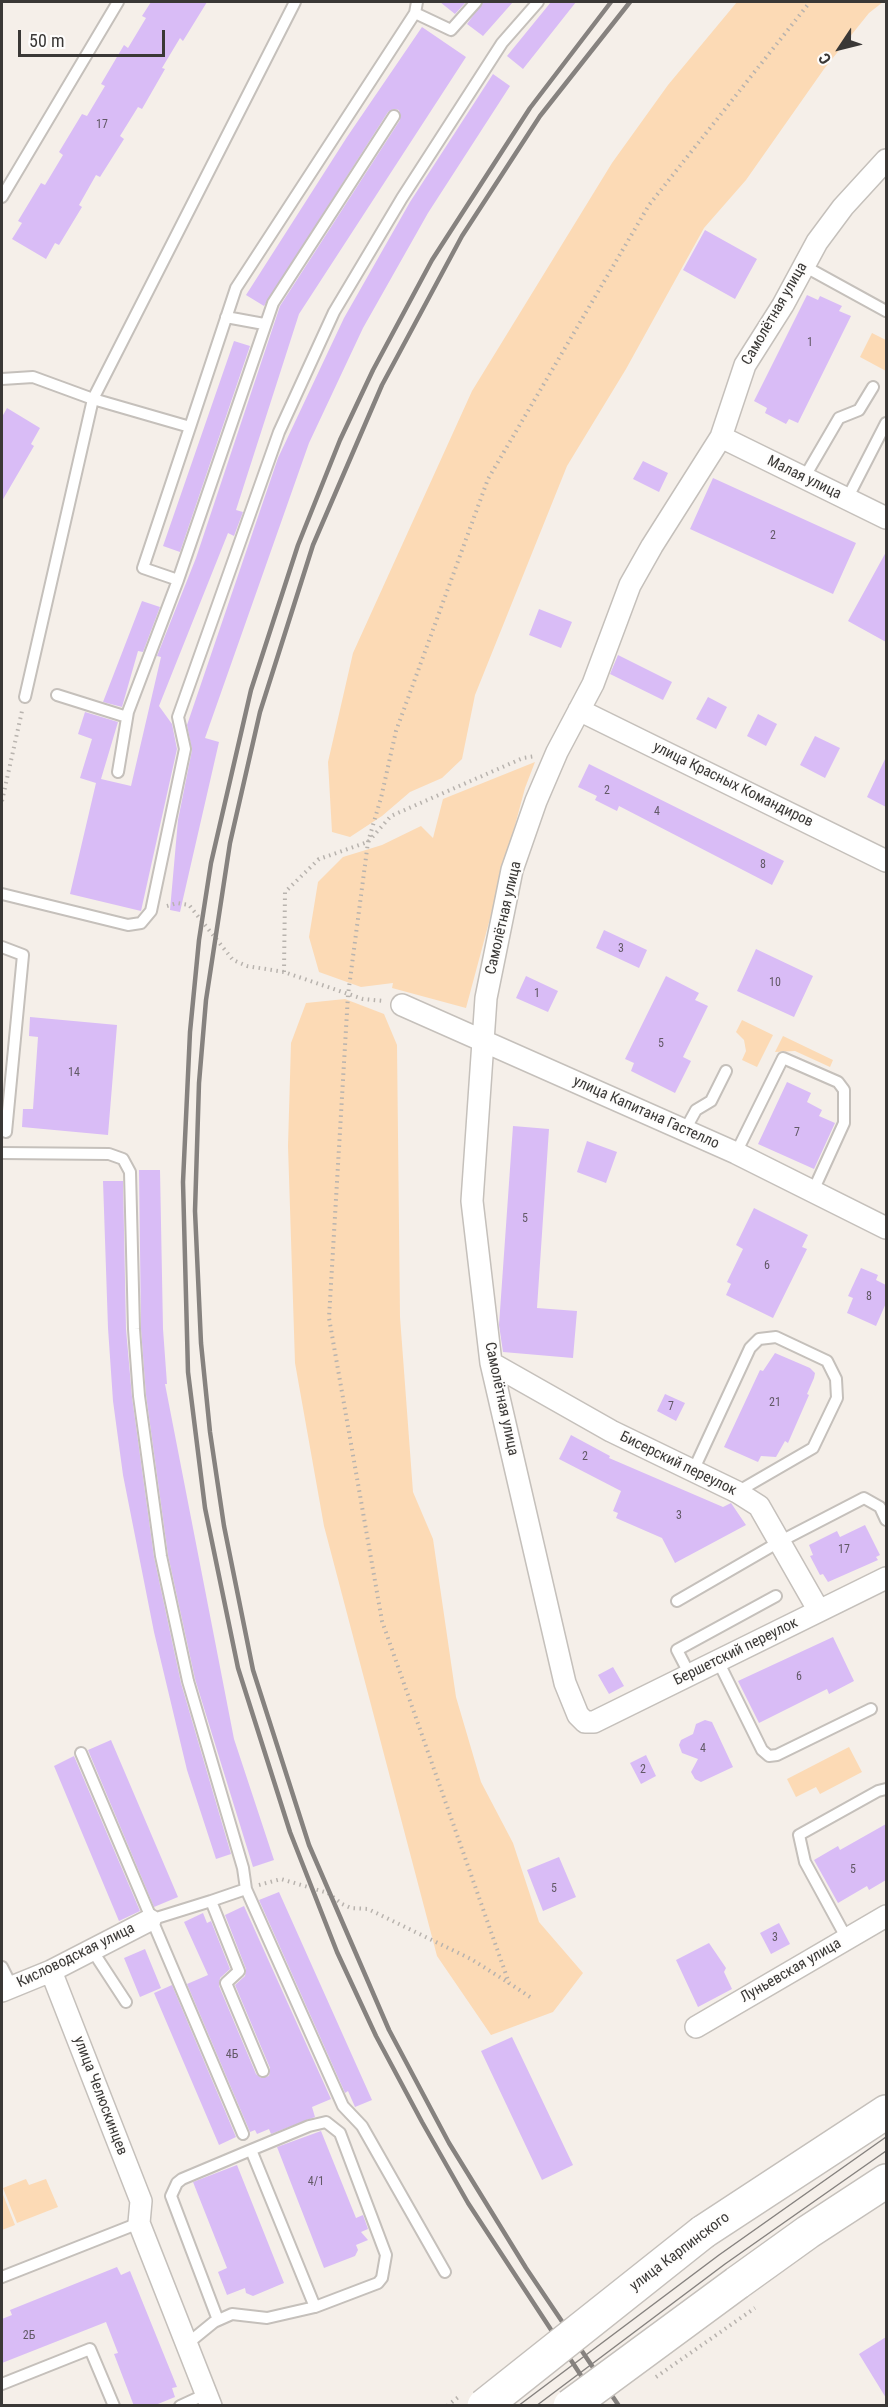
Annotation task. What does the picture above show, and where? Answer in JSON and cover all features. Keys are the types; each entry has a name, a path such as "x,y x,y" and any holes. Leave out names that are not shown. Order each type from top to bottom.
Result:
{"main road":[{"name":"улица Карпинского","path":"484,2406 703,2232 886,2112"},
{"path":"570,2406 746,2295 808,2232 886,2181"}],"street":[{"name":"Самолётная улица","path":"585,1722 578,1714 565,1683 491,1363 472,1201 486,998 512,870 557,752 593,684 630,585 657,537 722,437 745,365 783,305 817,242 843,207 886,160"},
{"name":"Малая улица","path":"722,437 886,518"},
{"name":"улица Красных Командиров","path":"579,710 886,861"},
{"name":"улица Капитана Гастелло","path":"402,1005 484,1039 736,1153 886,1228"},
{"name":"Бисерский переулок","path":"491,1363 611,1431 737,1492 759,1506 819,1611"},
{"name":"Бершетский переулок","path":"585,1722 594,1722 886,1578"},
{"name":"Луньевская улица","path":"696,2027 886,1916"},
{"name":"Кисловодская улица","path":"7,1989 51,1971 150,1920"},
{"name":"улица Челюскинцев","path":"51,1971 141,2201 139,2223 208,2400"}],"lane":[{"path":"2,197 118,2"},
{"path":"25,697 93,399 295,2"},
{"path":"178,580 143,567 236,288 416,7 451,30 476,2"},
{"path":"2,894 128,925 141,923 151,911 185,749 178,717 279,432 334,312 402,198 502,43 538,2"},
{"path":"118,772 127,717 256,360 264,324 273,303 394,116"},
{"path":"804,266 886,311"},
{"path":"226,317 264,324"},
{"path":"2,379 33,377 93,399 190,427"},
{"path":"804,478 839,418 859,410 873,387"},
{"path":"847,499 886,423"},
{"path":"57,695 127,717"},
{"path":"2,946 23,955 6,1132"},
{"path":"736,1153 783,1058 838,1082 844,1090 844,1123 813,1191"},
{"path":"685,1130 696,1110 711,1101 726,1071"},
{"path":"2,1153 109,1154 123,1159 130,1172 134,1329 139,1396 161,1556 188,1681 243,1868 246,1889 343,2106 362,2126 445,2272"},
{"path":"693,1471 750,1348 759,1339 776,1337 827,1362 836,1379 837,1398 813,1449 737,1492"},
{"path":"676,1601 864,1498 880,1508 886,1520"},
{"path":"690,1675 677,1650 776,1596"},
{"path":"718,1661 762,1750 769,1756 777,1755 871,1709"},
{"path":"81,1754 243,2134"},
{"path":"847,1939 805,1862 799,1835 878,1791 886,1789"},
{"path":"150,1920 246,1889"},
{"path":"211,1901 239,1971 226,1983 263,2071"},
{"path":"92,1950 126,2002"},
{"path":"2,1967 7,1989"},
{"path":"187,2343 218,2320 232,2314 267,2318 315,2307 378,2283 386,2262 386,2255 340,2133 331,2124 320,2122 251,2150 182,2179 173,2189 171,2196 218,2320"},
{"path":"251,2150 315,2307"},
{"path":"2,2277 139,2223"},
{"path":"2,2384 90,2349 114,2406"},
{"path":"180,2406 208,2400"}],"path":[{"path":"509,1983 382,1621 329,1318 348,995 368,842 381,798 396,731 488,479 649,205 810,2"},
{"path":"2,801 25,697"},
{"path":"284,972 285,892 319,859 368,842 392,816 524,758 557,752"},
{"path":"151,911 177,903 189,906 233,960 247,966 284,972 348,995 402,1005"},
{"path":"246,1889 281,1879 328,1893 342,1904 351,1908 368,1909 471,1959 530,1997"},
{"path":"653,2379 746,2295"}],"shaded area":[{"path":"737,2 883,2 869,13 824,69 746,180 704,228 626,369 567,466 475,695 462,759 442,778 410,792 382,816 350,837 332,832 328,762 353,653 472,391 612,163 668,85"},
{"path":"872,333 886,340 886,371 860,357"},
{"path":"535,762 525,788 466,1008 392,988 393,983 361,987 319,972 309,937 318,882 343,857 382,845 421,826 433,838 443,799"},
{"path":"345,999 384,1014 397,1045 400,1317 413,1492 433,1539 456,1697 481,1782 513,1843 539,1922 583,1973 553,2012 491,2035 437,1956 324,1526 295,1363 288,1146 291,1043 306,1003"},
{"path":"742,1020 773,1035 757,1067 742,1060 746,1051 744,1040 736,1032"},
{"path":"783,1036 833,1060 830,1067 795,1051 775,1052"},
{"path":"849,1747 862,1772 820,1794 816,1787 796,1797 787,1779"},
{"path":"26,2179 29,2185 46,2179 58,2207 17,2223 3,2188"},
{"path":"2,2192 15,2225 2,2230"}],"building":[{"path":"151,2 207,2 183,41 180,38 142,109 138,107 120,136 124,139 100,177 96,175 79,205 82,207 59,245 55,243 46,259 12,239 22,223 18,221 41,183 45,185 63,155 59,152 82,114 87,116 105,86 101,84 124,45 128,48 146,18 142,16"},
{"path":"440,2 466,2 455,14"},
{"path":"483,2 513,2 483,36 467,24"},
{"path":"551,2 576,2 523,69 507,56"},
{"path":"422,27 466,57 299,314 236,510 243,512 234,536 228,533 159,706 172,724 177,749 141,911 70,894 96,783 80,778 92,739 78,734 85,712 118,722 101,779 131,786 161,657 157,656 196,558 280,306 400,120 399,110 394,109 388,112 264,306 246,295 347,137"},
{"path":"493,74 510,86 428,213 363,328 309,443 205,738 219,742 180,912 170,910 178,820 192,750 187,725 278,458 344,318 410,202"},
{"path":"705,230 757,259 735,299 683,270"},
{"path":"807,295 818,300 820,296 842,306 839,311 851,316 798,423 789,419 786,424 765,413 767,408 754,401"},
{"path":"234,341 250,346 180,552 163,546"},
{"path":"7,408 40,428 31,444 34,446 2,501 2,417"},
{"path":"643,461 668,473 659,492 633,479"},
{"path":"713,478 856,543 833,594 690,529"},
{"path":"886,552 886,642 848,621"},
{"path":"142,601 160,607 143,652 138,651 122,707 103,702"},
{"path":"539,609 572,622 561,648 529,635"},
{"path":"618,655 672,682 663,700 610,674"},
{"path":"708,697 727,707 716,729 696,719"},
{"path":"758,714 777,724 766,746 747,736"},
{"path":"815,736 840,748 825,778 800,765"},
{"path":"886,757 886,807 867,797"},
{"path":"589,764 784,861 772,885 619,806 617,811 595,800 597,796 578,787"},
{"path":"604,930 647,950 639,968 596,948"},
{"path":"756,949 813,976 794,1017 737,991"},
{"path":"526,976 558,991 548,1012 516,998"},
{"path":"666,976 699,993 695,1000 708,1006 683,1057 691,1061 675,1093 631,1071 634,1063 625,1059"},
{"path":"30,1017 117,1025 108,1135 22,1127 23,1109 33,1109 38,1037 29,1036"},
{"path":"787,1082 811,1093 807,1102 822,1110 819,1116 835,1123 814,1169 758,1144"},
{"path":"513,1126 549,1129 537,1308 577,1311 573,1358 503,1352 499,1325"},
{"path":"587,1141 617,1152 606,1183 577,1172"},
{"path":"139,1170 160,1170 163,1329 167,1384 165,1384 234,1739 274,1860 253,1867 195,1679 168,1555 146,1395 141,1329"},
{"path":"103,1181 123,1181 126,1329 132,1397 154,1557 181,1683 231,1854 216,1859 187,1770 154,1632 123,1475 113,1401 108,1328"},
{"path":"754,1208 808,1235 802,1247 807,1249 773,1318 726,1295 731,1284 727,1282 743,1249 736,1245"},
{"path":"861,1268 878,1275 876,1280 886,1285 886,1303 876,1326 847,1313 853,1298 848,1296"},
{"path":"775,1353 810,1368 815,1373 807,1394 809,1395 788,1443 785,1441 776,1457 761,1456 758,1462 724,1447 760,1370 763,1371"},
{"path":"665,1394 685,1403 676,1421 657,1411"},
{"path":"571,1435 610,1456 609,1458 723,1507 731,1503 746,1525 675,1563 662,1538 616,1518 618,1513 613,1511 621,1491 559,1459"},
{"path":"865,1525 880,1555 876,1557 878,1560 828,1582 823,1574 820,1575 810,1556 813,1555 809,1545 837,1531 840,1537"},
{"path":"833,1637 854,1681 829,1694 827,1689 759,1723 738,1681"},
{"path":"613,1667 624,1686 609,1694 598,1675"},
{"path":"705,1720 712,1722 733,1767 701,1782 695,1779 691,1772 698,1759 682,1753 679,1745 681,1740 693,1734 696,1724"},
{"path":"111,1740 178,1897 154,1907 88,1750"},
{"path":"646,1755 656,1776 641,1784 630,1763"},
{"path":"74,1756 140,1911 119,1921 54,1766"},
{"path":"886,1824 886,1880 869,1890 867,1886 838,1903 814,1860 838,1846 840,1850"},
{"path":"559,1857 576,1897 543,1911 527,1870"},
{"path":"279,1892 372,2100 355,2107 348,2091 345,2093 259,1900"},
{"path":"244,1906 331,2099 312,2107 315,2117 271,2134 269,2129 257,2134 255,2130 250,2132 187,1984 208,1975 184,1922 203,1913 207,1923 211,1921 230,1969 220,1978 219,1986 256,2074 261,2078 269,2076 270,2068 235,1985 245,1976 246,1969 225,1915"},
{"path":"779,1923 790,1944 771,1954 760,1933"},
{"path":"709,1943 726,1968 724,1972 732,1989 698,2007 676,1960"},
{"path":"145,1949 161,1988 140,1997 124,1958"},
{"path":"172,1985 236,2137 219,2145 154,1993"},
{"path":"512,2037 573,2165 542,2180 481,2051"},
{"path":"321,2131 356,2218 363,2215 368,2229 361,2232 368,2240 356,2245 358,2250 355,2256 324,2268 277,2147"},
{"path":"237,2165 284,2283 253,2296 246,2293 245,2288 227,2295 218,2272 227,2268 193,2182"},
{"path":"117,2267 121,2275 130,2271 177,2387 172,2388 175,2397 153,2406 134,2406 114,2354 118,2353 106,2322 2,2363 2,2319 12,2315 10,2310"},
{"path":"886,2337 886,2398 859,2354"}],"tram line":[{"path":"518,2406 719,2255 886,2137"},
{"path":"536,2406 725,2264 886,2151"}],"railway":[{"path":"601,2406 468,2203 422,2122 376,2036 337,1952 290,1832 238,1668 205,1508 188,1372 183,1182 190,1032 199,940 211,863 251,690 298,545 340,440 373,370 432,260 530,108 611,2"},
{"path":"619,2406 526,2268 449,2143 389,2030 309,1845 253,1670 224,1526 210,1432 201,1343 195,1211 199,1083 206,1000 230,843 260,712 313,545 382,385 462,236 540,116 630,2"}]}
